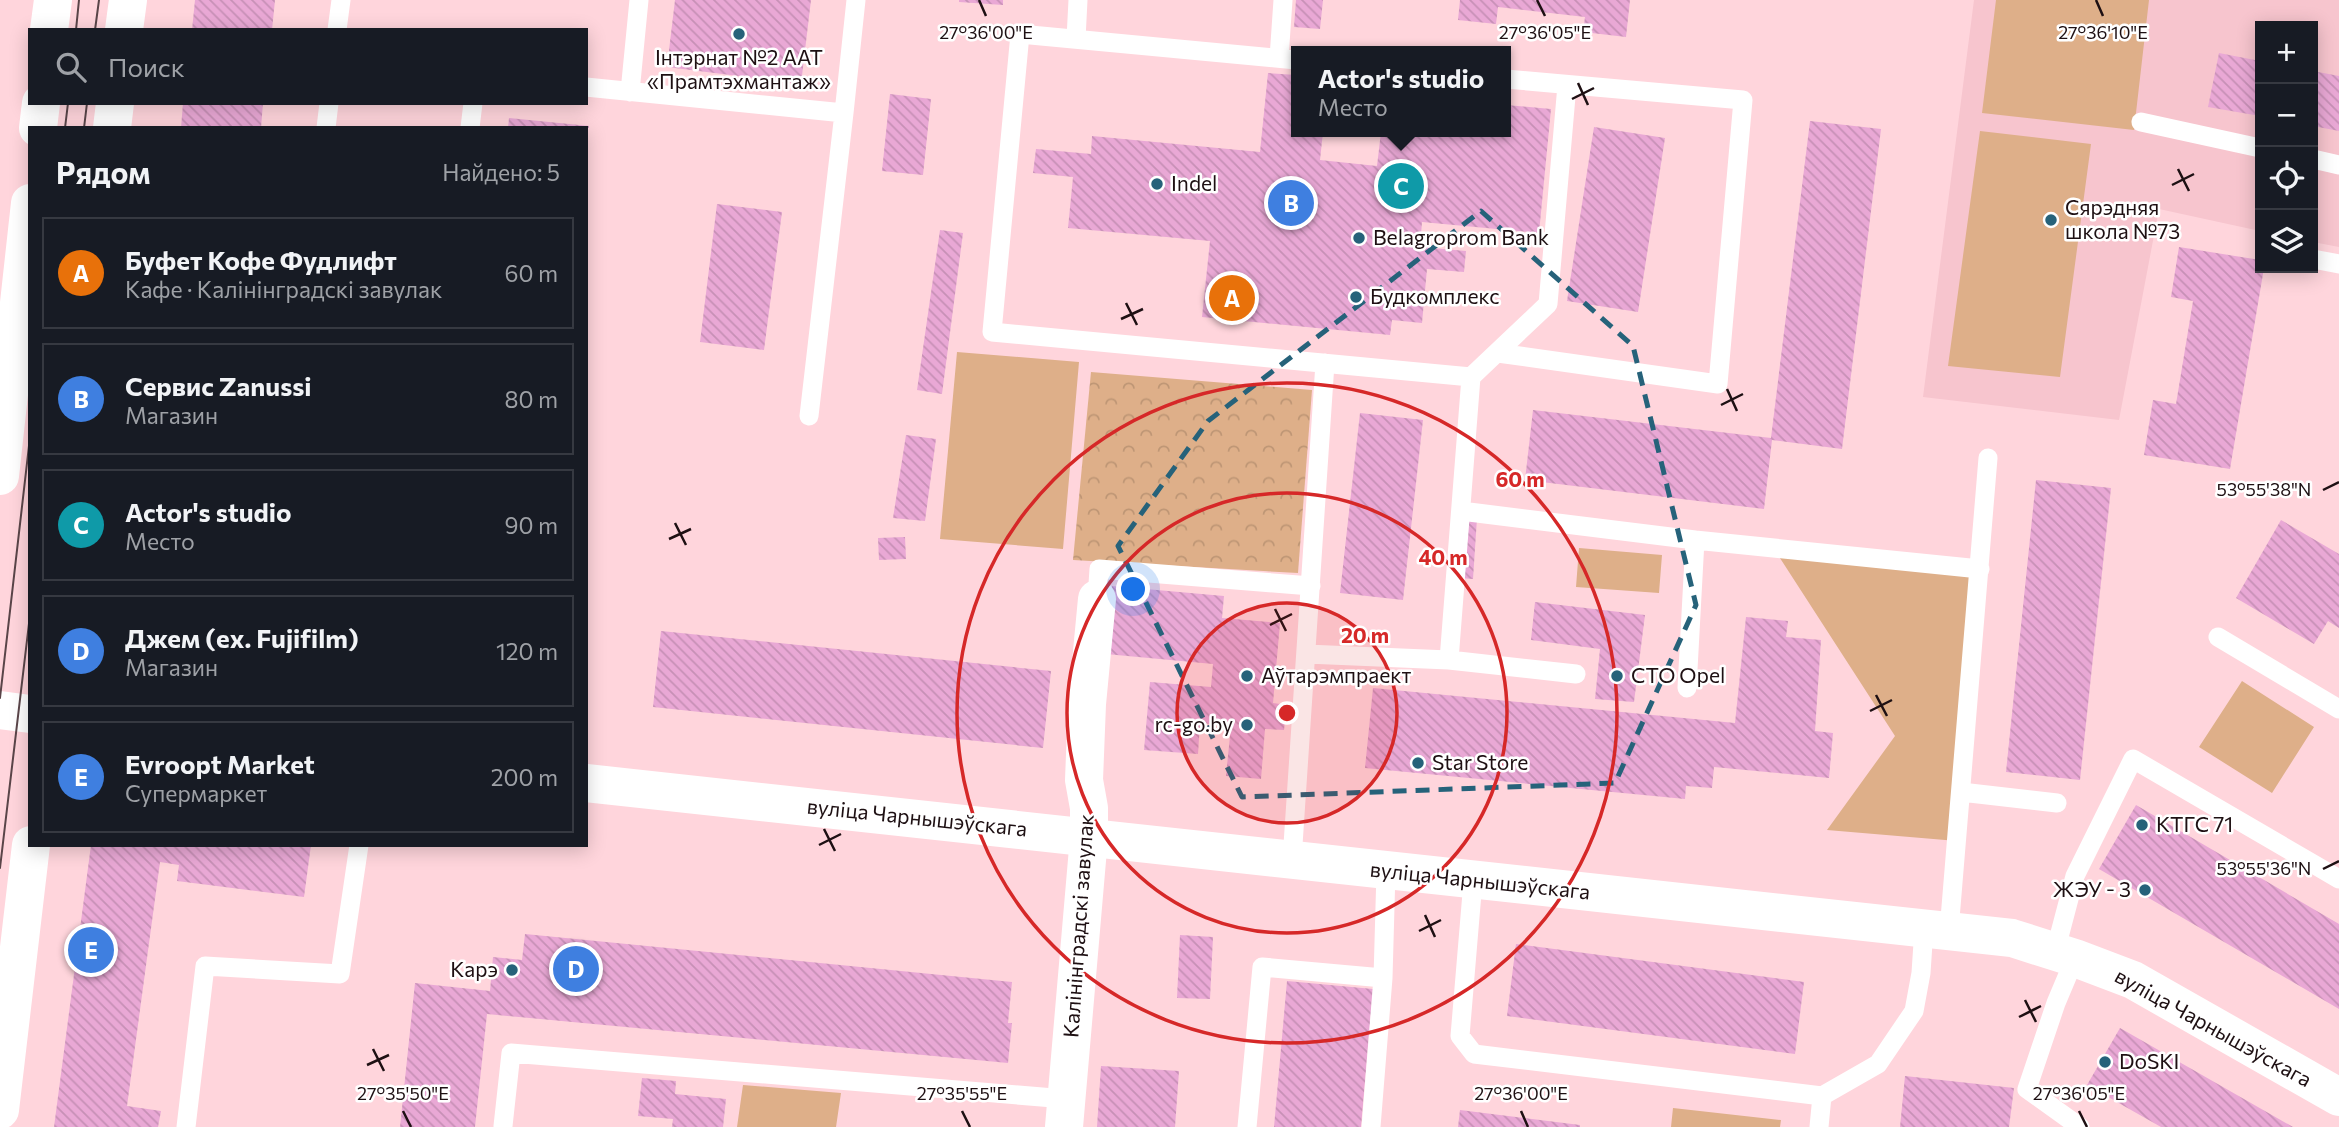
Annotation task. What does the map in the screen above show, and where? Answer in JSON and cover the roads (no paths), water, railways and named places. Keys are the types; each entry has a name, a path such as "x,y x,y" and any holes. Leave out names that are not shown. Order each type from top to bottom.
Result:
{"street":[{"path":"49,28 53,0"},
{"path":"124,28 128,0"},
{"path":"38,126 41,105"},
{"path":"112,126 115,105"},
{"path":"0,476 28,221"},
{"name":"Калінінградскі завулак","path":"1065,1113 1089,836 1089,808 1084,780 1087,704 1097,599"},
{"path":"0,710 28,715"},
{"name":"вуліца Чарнышэўскага","path":"588,783 2012,939 2133,980 2339,1097"},
{"path":"0,1110 31,847"}],"lane":[{"path":"337,28 341,0"},
{"path":"630,92 639,0"},
{"path":"809,415 856,0"},
{"path":"1076,39 1078,0"},
{"path":"1283,0 1288,59 1020,34 992,332 1471,377"},
{"path":"1498,353 1718,384 1743,100 1511,79"},
{"path":"1449,660 1471,377 1548,304 1567,85"},
{"path":"588,87 844,113"},
{"path":"326,126 329,105"},
{"path":"470,126 473,105"},
{"path":"2141,122 2255,147"},
{"path":"2318,160 2339,165"},
{"path":"2318,260 2339,264"},
{"path":"1292,860 1325,363"},
{"path":"1473,881 1460,1036 1474,1054 1822,1096 1878,1065 1914,1011 1921,973 1937,929 1961,792 1988,457"},
{"path":"1461,511 1695,540 1980,569"},
{"path":"1687,688 1695,540"},
{"path":"1097,599 1099,569 1311,586"},
{"path":"2218,637 2339,709"},
{"path":"1306,654 1449,660 1576,674"},
{"path":"2072,1124 2027,1089 2056,1003 2076,876 2133,759 2339,879"},
{"path":"1961,792 2057,803"},
{"path":"186,1127 205,966 340,974 359,847"},
{"path":"1371,1127 1382,978 1386,871"},
{"path":"1247,1127 1262,967 1382,978"},
{"path":"503,1126 511,1054 1065,1113"},
{"path":"1819,1127 1822,1096"}],"tram line":[{"path":"76,28 79,0"},
{"path":"95,28 99,0"},
{"path":"65,126 68,105"},
{"path":"84,126 87,105"},
{"path":"0,698 28,454"},
{"path":"0,868 28,632"}],"place":[{"name":"Інтэрнат №2 ААТ «Прамтэхмантаж»","path":"739,34"},
{"name":"Indel","path":"1157,184"},
{"name":"Actor's studio","path":"1401,186"},
{"name":"Сервис Zanussi","path":"1291,203"},
{"name":"Сярэдняя школа №73","path":"2051,220"},
{"name":"Belagroprom Bank","path":"1359,238"},
{"name":"Будкомплекс","path":"1356,297"},
{"name":"Буфет Кофе Фудлифт","path":"1232,298"},
{"name":"Аўтарэмпраект","path":"1247,676"},
{"name":"СТО Opel","path":"1617,676"},
{"name":"rc-go.by","path":"1247,725"},
{"name":"Star Store","path":"1418,763"},
{"name":"КТГС 71","path":"2142,825"},
{"name":"ЖЭУ - 3","path":"2145,890"},
{"name":"Evroopt Market","path":"91,950"},
{"name":"Джем (ex. Fujifilm)","path":"576,969"},
{"name":"Карэ","path":"512,970"},
{"name":"DoSKI","path":"2105,1062"}]}
